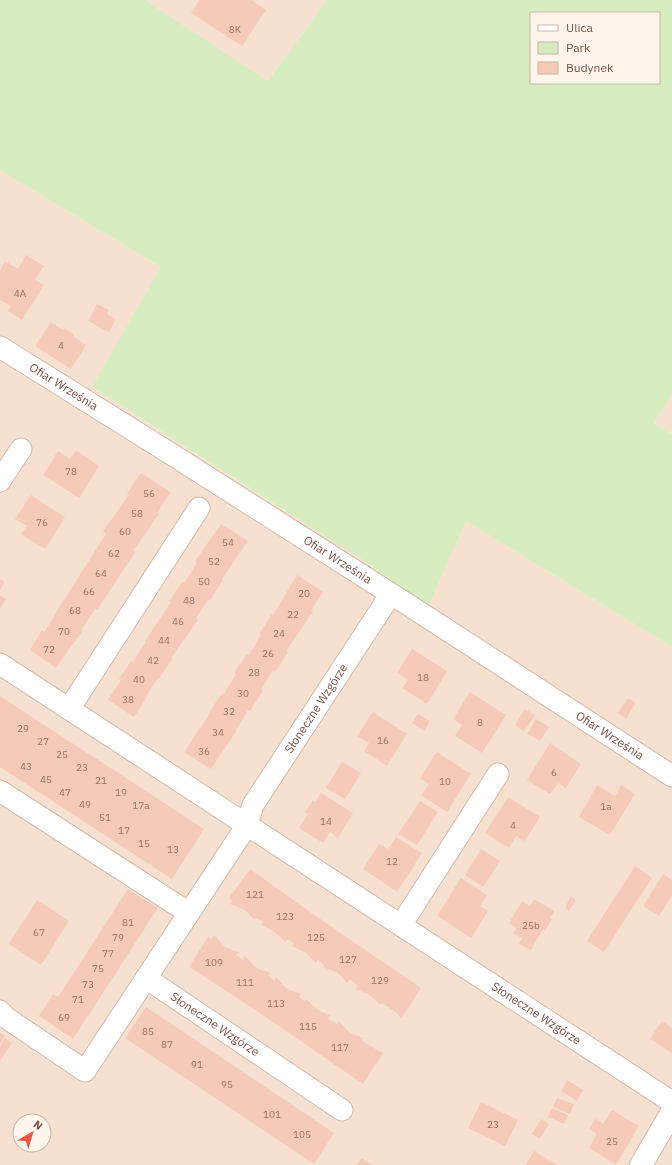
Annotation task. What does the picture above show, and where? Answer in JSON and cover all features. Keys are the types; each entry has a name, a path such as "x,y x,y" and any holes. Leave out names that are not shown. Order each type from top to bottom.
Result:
{"street":[{"name":"Ofiar Września","path":"0,347 391,594 672,776"},
{"path":"0,481 21,449"},
{"path":"69,709 199,508"},
{"name":"Słoneczne Wzgórze","path":"0,1011 5,1017 85,1071 247,825 253,804 391,594"},
{"name":"Słoneczne Wzgórze","path":"0,664 672,1102"},
{"path":"401,925 498,774"},
{"path":"0,791 189,914"},
{"name":"Słoneczne Wzgórze","path":"146,978 342,1110"},
{"path":"641,1165 669,1124"}],"shaded area":[{"path":"145,0 327,0 268,81"},
{"path":"0,170 161,267 93,388 370,565 428,608 466,521 672,647 672,1165 0,1165"},
{"path":"672,394 672,434 654,423"}],"green space":[{"path":"0,0 145,0 268,81 327,0 672,0 672,394 654,423 672,434 672,647 466,521 428,608 370,565 92,387 161,267 0,170"}],"building":[{"path":"199,0 251,0 266,10 242,46 191,13"},
{"path":"26,255 44,266 35,280 44,285 22,320 8,311 11,306 0,300 0,271 5,261 18,269"},
{"path":"97,304 109,310 107,314 116,319 109,332 88,321"},
{"path":"51,322 63,330 64,328 74,334 73,336 86,345 71,369 35,346"},
{"path":"76,450 99,466 79,498 43,475 58,451 70,459"},
{"path":"141,473 171,492 157,513 159,514 133,551 135,552 97,610 95,609 82,629 83,630 56,668 30,650 42,630 44,632 106,534 103,531 129,495 127,494"},
{"path":"31,495 65,517 45,549 21,534 27,526 15,519"},
{"path":"221,524 248,541 222,579 223,580 210,600 209,599 196,618 198,620 171,658 172,659 146,696 147,697 134,717 108,700 121,680 119,679 131,661 133,662 171,602 169,601 182,582 184,583 197,563 195,561"},
{"path":"297,575 323,592 311,611 313,612 286,651 288,652 275,672 273,670 261,690 263,691 250,711 248,710 237,730 211,769 184,752 222,693 224,694 236,674 234,673 247,654 249,655 261,635 259,634 272,614 273,615"},
{"path":"0,579 5,582 0,590"},
{"path":"0,595 6,599 0,608"},
{"path":"412,649 447,671 427,704 402,688 408,680 397,673"},
{"path":"470,692 506,715 482,753 455,736 462,725 453,719"},
{"path":"0,696 204,829 172,879 0,767"},
{"path":"628,698 636,703 626,719 618,713"},
{"path":"525,709 535,715 524,732 515,725"},
{"path":"373,712 407,734 387,766 364,751 369,743 357,736"},
{"path":"418,714 430,721 424,731 412,723"},
{"path":"536,719 549,727 540,741 527,734"},
{"path":"550,743 581,764 566,788 558,783 550,794 527,780"},
{"path":"437,752 471,774 447,812 421,795 429,784 420,778"},
{"path":"342,762 361,773 345,799 326,788"},
{"path":"597,785 615,796 621,785 635,794 610,835 579,817"},
{"path":"321,793 353,813 338,838 330,832 323,843 299,828 308,814 305,812 313,800 315,802"},
{"path":"508,797 540,817 525,841 516,836 509,848 485,833"},
{"path":"420,801 438,812 417,845 398,834"},
{"path":"396,837 422,853 397,892 363,869 379,844 388,849"},
{"path":"481,849 500,861 483,887 465,875"},
{"path":"635,866 652,878 604,952 587,941"},
{"path":"250,869 421,988 401,1019 397,1013 382,1003 380,1005 370,995 355,989 358,986 350,979 347,983 338,973 323,967 324,965 318,960 316,963 306,953 292,946 294,943 287,939 285,942 275,932 261,925 263,922 256,918 255,920 245,910 230,904 232,901 229,898"},
{"path":"663,874 672,880 672,896 659,916 643,906"},
{"path":"461,878 487,895 480,906 488,911 471,938 437,916"},
{"path":"128,889 158,908 73,1039 39,1016 53,994 58,997"},
{"path":"571,896 576,900 569,911 565,908"},
{"path":"534,899 554,911 550,918 552,919 545,931 543,929 531,950 519,944 522,938 513,933 517,928 509,923 522,901 530,906"},
{"path":"37,900 69,921 41,965 9,944"},
{"path":"214,935 225,947 238,952 236,955 243,960 245,956 256,968 270,973 268,975 274,981 276,977 287,989 301,994 299,997 305,1001 306,999 318,1010 331,1016 328,1019 337,1024 339,1021 350,1033 363,1038 362,1041 383,1053 363,1084 251,1007 189,967 208,937 212,939"},
{"path":"146,1007 334,1133 314,1164 125,1038"},
{"path":"662,1021 672,1028 672,1053 650,1039"},
{"path":"0,1033 5,1036 0,1045"},
{"path":"5,1038 12,1043 0,1061 0,1047"},
{"path":"567,1080 583,1090 577,1101 561,1091"},
{"path":"557,1098 574,1104 570,1114 553,1107"},
{"path":"481,1102 518,1120 505,1146 468,1128"},
{"path":"552,1108 568,1115 564,1124 548,1117"},
{"path":"612,1110 639,1126 616,1165 589,1148 597,1134 589,1129 595,1119 603,1124"},
{"path":"541,1119 549,1124 540,1139 532,1134"},
{"path":"534,1151 558,1165 526,1165"},
{"path":"362,1158 363,1159 372,1165 357,1165"}]}
